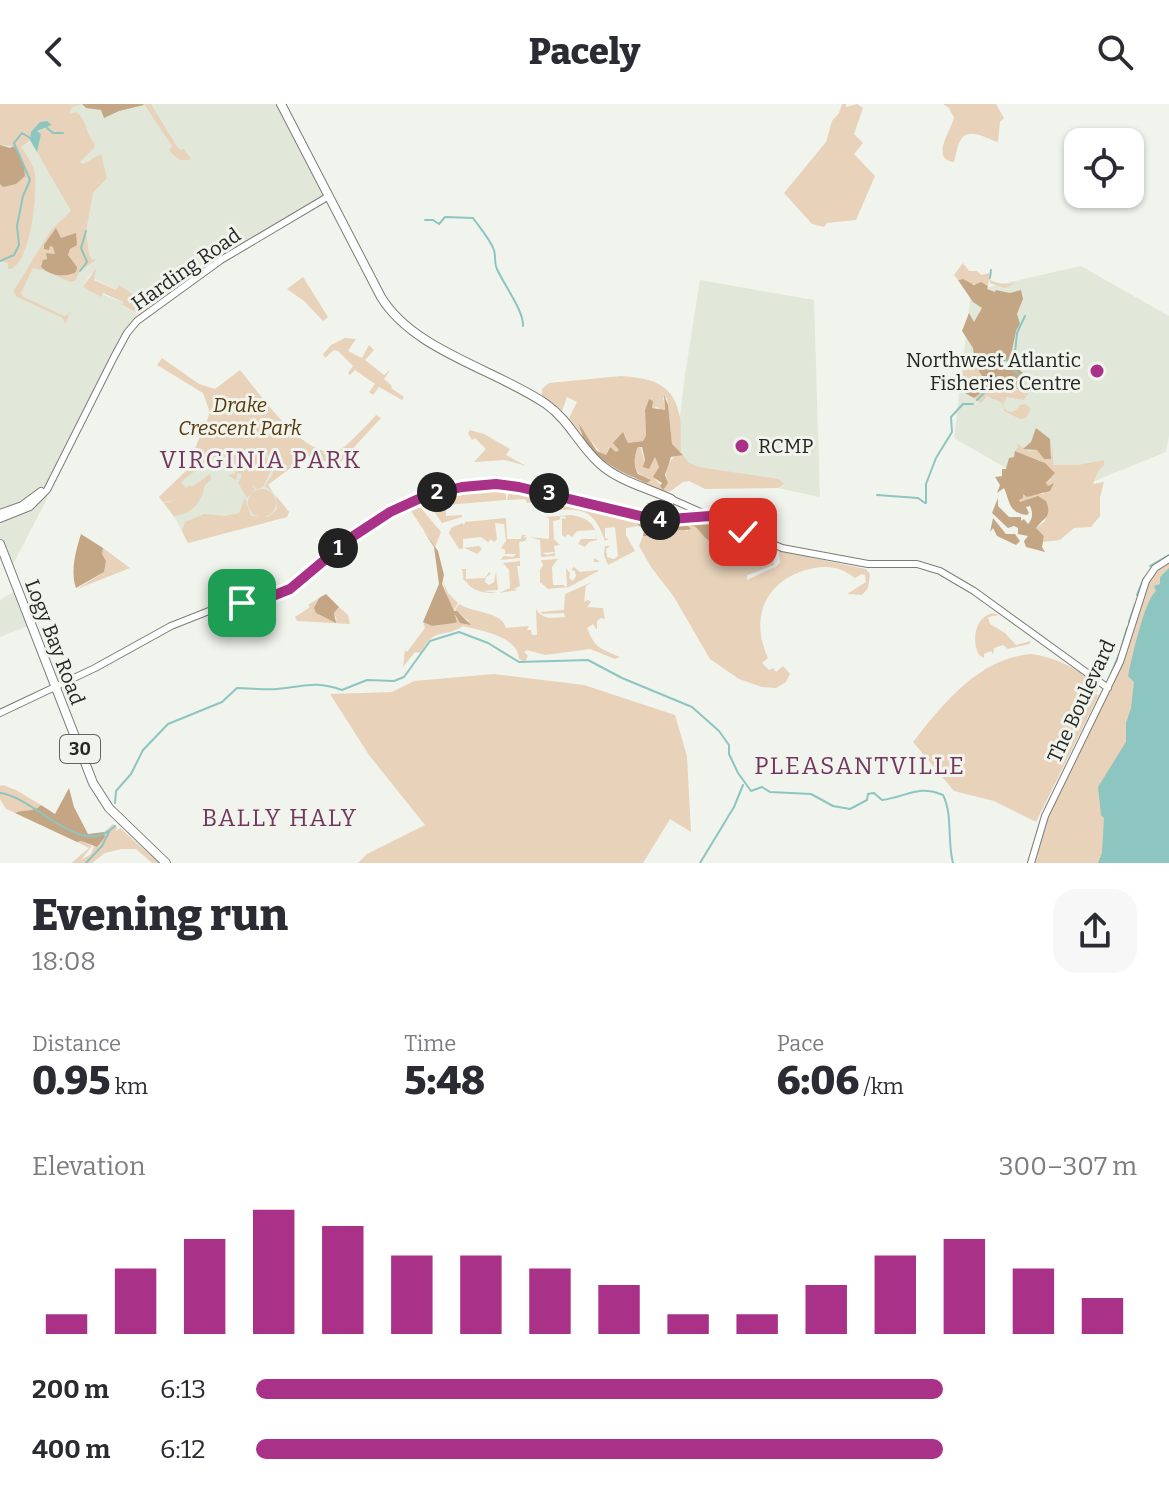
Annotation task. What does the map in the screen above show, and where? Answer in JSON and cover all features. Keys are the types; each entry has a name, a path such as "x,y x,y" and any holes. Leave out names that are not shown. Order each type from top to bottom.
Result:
{"main road":[{"path":"281,104 381,297 400,321 544,403 562,417 596,460 609,471 671,499"},
{"name":"Logy Bay Road","path":"0,544 93,783 109,808 166,863"}],"street":[{"name":"Harding Road","path":"0,516 30,501 49,484 127,333 137,321 221,260 329,196"},
{"path":"0,713 55,688 171,626 209,611 265,599 290,589 364,529 390,512 433,493 471,485 506,485 657,520 710,516"},
{"path":"657,520 667,515 671,499 782,548 868,564 917,564 940,571 974,591 1108,688"},
{"name":"The Boulevard","path":"1031,863 1045,816 1120,662 1146,581 1155,568 1169,559"}],"shaded area":[{"path":"0,104 281,104 329,196 147,309 145,307 140,311 132,306 118,286 116,290 94,279 91,273 83,287 123,302 122,306 140,315 125,332 83,411 43,493 48,497 10,570 0,544"},
{"path":"82,104 144,105 104,118 101,110 86,108"},
{"path":"0,145 14,146 24,165 25,176 16,184 3,187 0,184"},
{"path":"56,228 61,238 76,233 77,245 70,249 68,255 77,267 72,274 53,274 41,267 43,260 47,259 46,253 55,254 53,247 44,249 44,245"},
{"path":"1081,266 1169,316 1169,436 1166,452 1080,487 1011,471 954,438 971,291"},
{"path":"963,279 974,285 981,282 995,292 1021,290 1023,299 1017,314 1020,324 1010,360 974,356 973,348 962,331 969,313 974,322 982,308 973,302 958,280"},
{"path":"700,280 814,300 820,497 674,466"},
{"path":"981,366 1019,370 1023,373 1013,381 1023,381 1021,391 999,379 974,398 965,393 966,388 978,390 986,383 979,371"},
{"path":"664,395 672,444 683,455 671,457 665,475 668,483 663,490 660,486 662,483 653,477 659,467 655,457 649,469 643,467 642,447 638,447 635,467 638,474 651,480 647,483 615,468 596,454 582,435 579,424 597,451 606,455 610,447 616,452 619,450 613,443 623,432 628,443 643,441 646,435 645,410 649,399 653,401 652,408 665,410"},
{"path":"1036,428 1050,439 1051,459 1044,459 1037,450 1023,449 1031,442"},
{"path":"199,441 265,451 295,465 267,485 289,512 287,517 188,543 159,497 185,472"},
{"path":"1015,451 1045,463 1055,473 1046,483 1048,486 1054,483 1050,491 1027,497 1023,494 1019,500 1038,496 1046,501 1048,514 1036,528 1044,536 1042,547 1045,552 1026,547 1024,541 1028,536 1018,534 1018,528 1014,526 1008,528 992,513 998,498 998,506 1009,517 1021,517 1021,521 1024,519 1028,524 1031,520 1030,506 1026,507 1027,515 1021,514 1011,506 1004,488 997,493 1000,485 995,477 1002,476 1002,469 1006,469"},
{"path":"993,518 1006,534 1015,534 1020,541 1016,545 997,536 993,528 990,532"},
{"path":"631,519 658,524 697,519 736,534 717,532 717,544 709,541 694,526 687,525 691,529 643,536 644,530"},
{"path":"423,530 438,551 444,575 442,584 454,611 471,625 460,623 454,613 457,622 454,623 432,626 423,622 439,584 434,547"},
{"path":"81,534 103,548 106,561 104,572 76,588 74,568"},
{"path":"17,590 31,625 0,637 0,600"},
{"path":"326,594 339,607 334,613 336,623 316,613 314,608 319,598"},
{"path":"69,788 74,807 88,834 104,832 105,837 97,847 77,842 15,813 41,805 55,814"}],"green space":[{"path":"0,104 82,104 72,107 69,114 76,112 80,115 95,144 80,162 83,164 101,154 107,178 93,193 86,231 89,254 92,260 97,259 80,271 75,281 70,282 52,274 64,276 72,262 68,255 76,233 61,239 56,229 50,246 55,254 49,253 41,267 43,270 33,268 21,293 64,316 71,310 65,325 63,318 17,297 13,292 51,230 71,211 37,152 41,134 35,133 52,125 47,121 40,122 30,140 21,147 35,175 34,212 28,241 18,263 11,269 8,269 8,263 0,261 0,184 15,184 25,175 15,146 0,145"},
{"path":"144,104 151,104 176,145 180,150 184,149 191,159 181,160 169,150 172,146"},
{"path":"842,104 846,107 857,104 863,108 854,134 863,143 854,154 875,176 856,220 827,223 824,227 812,224 784,193 826,142 832,121"},
{"path":"943,104 996,104 1004,118 1000,122 998,142 968,134 960,141 954,162 947,160 942,150 954,118"},
{"path":"963,263 969,271 977,271 981,275 989,273 990,280 1016,283 1005,288 990,283 989,279 988,286 968,284 954,275"},
{"path":"96,268 94,280 116,290 119,285 137,297 133,306 140,311 146,306 147,309 140,315 122,305 123,302 103,293 101,297 83,287"},
{"path":"303,277 328,317 323,321 287,289"},
{"path":"345,338 356,339 348,351 362,358 369,345 374,350 365,360 384,375 391,369 384,379 404,397 402,400 379,387 373,395 369,392 375,384 355,370 350,375 348,373 353,366 338,351 334,350 325,358 323,354 331,345"},
{"name":"Drake Crescent Park","path":"162,358 199,384 215,389 240,370 285,424 314,447 328,452 344,447 376,415 381,418 336,467 331,461 313,461 307,455 268,485 273,492 265,486 273,473 273,466 263,487 257,489 251,484 255,489 247,498 238,483 242,475 237,473 236,480 227,475 235,474 234,458 212,457 181,482 186,488 192,487 210,474 211,480 205,485 199,501 186,513 174,516 164,503 176,500 163,502 159,497 185,472 210,413 203,393 157,365","holes":["270,454 268,456 273,460 273,466 271,460 264,457 258,469 247,473 258,466 264,455"]},
{"path":"984,365 981,366 980,375 987,382 983,386 971,391 953,390 950,383 967,368"},
{"path":"1023,373 1028,394 1024,400 1007,397 1003,404 1004,409 1010,412 1026,404 1031,409 1026,418 1020,419 1004,411 1002,403 987,396 981,403 974,398 999,379 1018,391 1014,377"},
{"path":"621,376 649,380 671,394 680,418 681,451 677,451 672,444 667,398 663,397 665,410 662,411 652,408 649,399 645,410 646,435 643,441 628,443 625,435 617,440 619,450 616,452 609,447 603,456 569,418 577,402 567,397 562,411 542,397 542,389 549,383"},
{"path":"470,430 510,449 506,455 526,466 505,460 474,462 486,449 475,438 472,440 468,433"},
{"path":"1016,443 1029,451 1037,450 1044,459 1051,459 1053,445 1053,465 1078,465 1104,460 1093,484 1104,482 1100,516 1091,527 1074,528 1060,540 1043,542 1044,536 1036,528 1045,521 1048,506 1019,500 1023,494 1043,494 1053,484 1046,484 1055,473 1041,461 1015,451 1018,447"},
{"path":"640,445 645,463 651,465 655,457 659,467 655,479 663,487 668,483 668,464 678,455 683,455 698,467 779,479 784,484 778,488 705,489 689,481 664,492 617,471 599,457 634,478 650,479 640,474 635,466"},
{"path":"262,489 272,493 276,503 272,513 262,517 252,513 248,503 252,493"},
{"path":"506,490 506,500 446,505 446,516 462,517 442,523 433,510 433,502 448,493"},
{"path":"509,490 631,519 638,526 626,528 626,535 635,551 608,565 605,546 610,546 606,549 607,557 614,559 618,556 615,527 605,528 605,538 609,539 605,541 590,515 576,510 543,511 538,502 507,500"},
{"path":"276,496 289,512 287,517 188,543 182,531 185,522 204,514 225,516 239,513 245,498 251,516 268,517 277,510"},
{"path":"409,508 421,508 441,532 435,547"},
{"path":"571,515 590,522 595,530 577,531 572,537 568,534 565,537 562,535 562,518 566,517 561,516 553,521 554,539 560,545 554,546 555,552 542,553 555,553 555,556 541,557 540,540 529,537 549,539 549,518 545,517"},
{"path":"506,518 507,539 521,539 522,535 526,535 523,538 527,537 519,542 520,558 500,560 516,554 505,554 501,548 506,541 504,524 495,523 497,539 494,542 481,537 463,539 463,548 479,546 482,549 477,554 465,548 459,549 449,533 451,528 465,522"},
{"path":"691,524 717,543 717,531 736,534 774,549 774,565 747,575 747,580 777,566 780,562 779,551 866,569 870,574 868,588 862,595 847,594 866,582 865,575 855,578 831,567 814,568 785,580 766,600 760,627 768,658 762,663 776,672 783,666 790,674 786,682 776,688 739,679 710,659 674,597 639,546 643,536 653,537 671,529 688,531 687,525"},
{"path":"581,539 597,539 585,547 578,544"},
{"path":"103,548 130,568 77,589 104,572 106,561"},
{"path":"558,559 552,567 553,585 567,586 566,568 573,581 576,576 575,571 571,570 574,567 580,572 598,570 569,587 548,589 540,582 541,560"},
{"path":"520,561 520,566 517,566 520,586 514,589 518,590 499,593 510,588 509,570 503,563"},
{"path":"1169,561 1169,863 1034,863 1047,819 1107,694 1148,582 1154,572"},
{"path":"462,569 466,569 466,579 485,578 489,572 491,574 485,582 489,585 494,582 496,572 498,590 482,591 498,593 478,591 465,580"},
{"path":"442,580 448,593 458,603 454,610 457,619 470,622 455,610 459,604 499,618 506,628 529,626 527,630 531,630 532,635 537,635 536,609 545,617 565,617 564,613 540,612 564,610 565,594 592,582 586,586 584,602 591,602 587,607 603,608 605,619 597,621 597,630 593,624 587,628 599,647 620,657 615,659 590,649 545,655 527,650 524,652 528,656 525,662 519,659 517,651 506,640 463,626 430,639 421,653 415,652 403,667 405,650 407,652 425,628 423,622 432,626 456,622"},
{"path":"319,598 316,604 319,615 337,620 334,613 339,607 348,615 350,624 297,621 295,617"},
{"path":"993,613 999,615 988,617 990,624 1005,633 1016,645 1031,641 1029,644 1008,649 1003,645 994,648 993,654 991,651 984,654 984,658 979,655 975,643 976,630 982,619"},
{"path":"1030,654 1059,661 1078,671 1093,684 1098,692 1094,694 1099,695 1036,822 994,801 954,791 913,742 950,699 978,674 1011,658"},
{"path":"494,674 584,685 675,715 687,756 691,832 670,819 643,863 358,863 367,854 425,825 369,755 330,694 392,692 414,681"},
{"path":"0,786 41,805 32,811 15,813 6,809 0,799"},
{"path":"113,824 117,827 116,831 120,828 159,863 152,863 136,849 121,849 105,853 92,863 71,863 89,848 77,842 92,846 81,860 91,854 104,832"}],"water":[{"path":"47,121 52,125 37,131 41,134 37,152 30,140 31,132 40,122"},
{"path":"1169,568 1169,863 1098,863 1102,853 1104,818 1098,787 1126,742 1126,723 1134,682 1128,676 1135,644 1147,606 1156,591 1154,586 1160,584 1160,577"}],"waterway":[{"path":"47,128 53,133 63,133"},
{"path":"0,261 14,255 19,245 17,226 30,180 14,143 22,133 30,138"},
{"path":"425,220 439,224 445,217 473,218 492,246 496,267 517,306 523,326"},
{"path":"80,271 87,262 81,248 86,231"},
{"path":"990,278 991,270"},
{"path":"1014,362 1017,333 1025,316"},
{"path":"974,357 1013,361"},
{"path":"977,400 996,381 1013,389 1021,382 1022,377 1012,369"},
{"path":"926,503 926,484 936,458 952,432 951,417 963,404 973,404"},
{"path":"877,495 918,498 925,503"},
{"path":"1150,566 1169,555"},
{"path":"1137,595 1144,578"},
{"path":"1129,622 1135,604"},
{"path":"1120,652 1127,628"},
{"path":"115,803 116,791 131,774 143,750 168,724 222,702 237,688 316,685 342,690 367,680 394,681 404,677 430,641 459,632 488,643 519,662 588,660 622,678 692,707 719,731 729,745 729,754 738,773 751,791 762,787 770,792 811,794 833,806 850,809 867,800 868,794 874,793 882,800 919,791 943,795 948,811 953,863"},
{"path":"1111,674 1119,654"},
{"path":"700,863 734,807 743,785"},
{"path":"0,793 14,797 73,832 87,836 101,835 115,826"},
{"path":"86,863 102,846 109,832"}],"place":[{"name":"Northwest Atlantic Fisheries Centre","path":"1097,371"},
{"name":"RCMP","path":"742,446"}],"district":[{"name":"VIRGINIA PARK","path":"261,460"},
{"name":"PLEASANTVILLE","path":"860,766"},
{"name":"BALLY HALY","path":"280,818"}],"route":[{"path":"242,603 265,599 290,589 352,537 390,512 425,496 462,487 496,484 519,487 657,520 710,516 743,532"}]}
